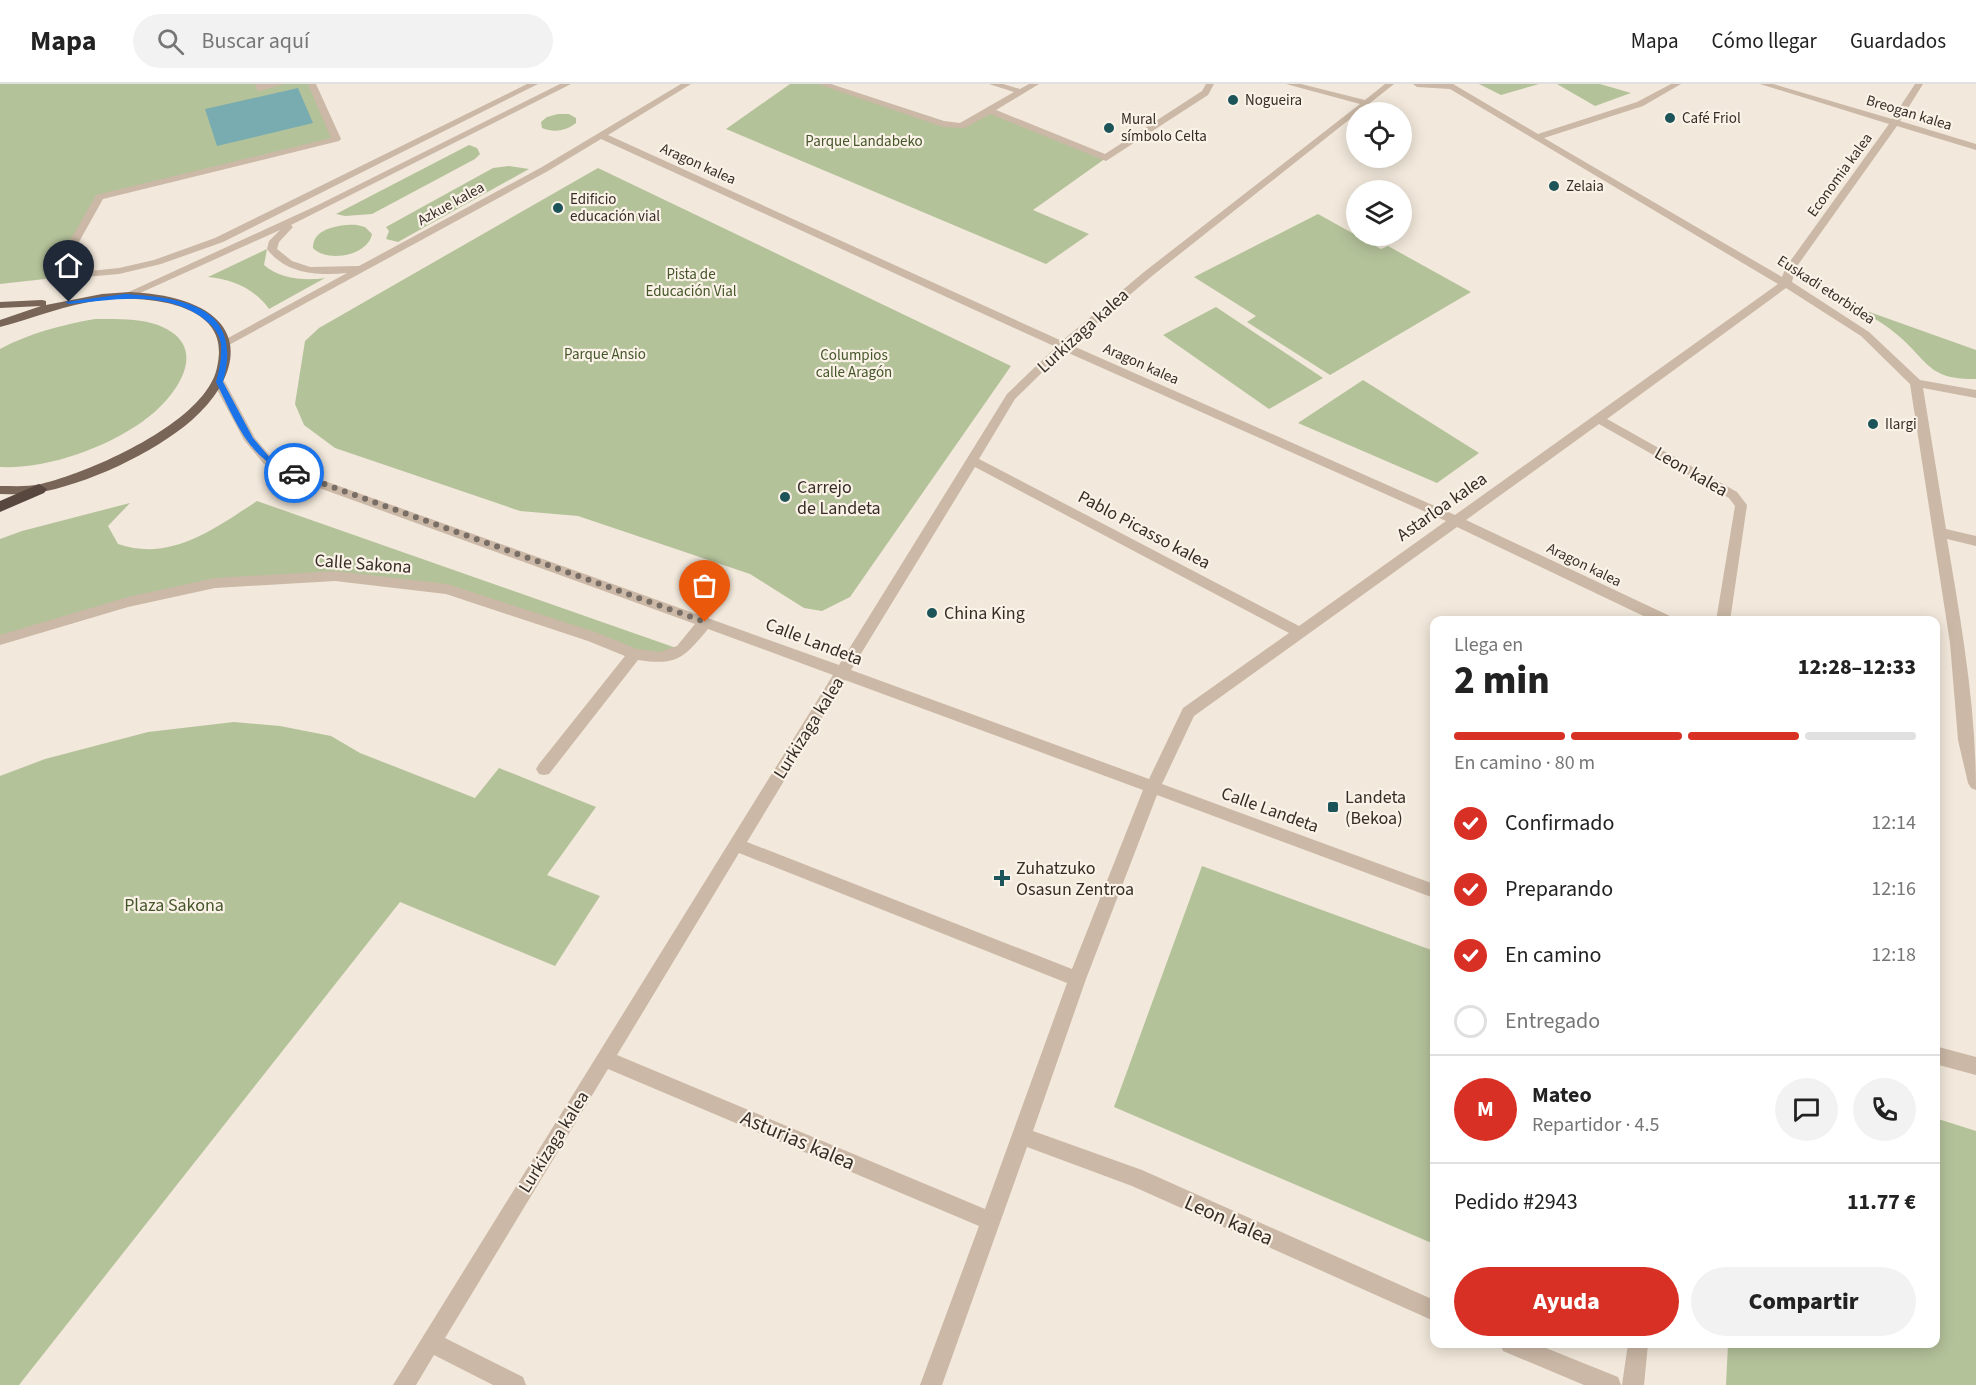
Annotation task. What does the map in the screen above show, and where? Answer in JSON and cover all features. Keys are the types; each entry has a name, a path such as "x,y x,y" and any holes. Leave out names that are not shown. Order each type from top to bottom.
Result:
{"highway":[{"path":"0,507 39,489"}],"main road":[{"path":"0,305 69,302 125,296 163,299 193,308 214,322 225,343 225,363 219,382 189,416 146,447 97,471 39,489 0,490"},
{"path":"0,324 19,316 69,302"}],"street":[{"path":"259,84 260,88 280,84"},
{"path":"312,84 336,139 99,197 54,278 119,271 157,262 210,243 534,84"},
{"path":"388,174 456,127 502,104 513,95 518,84"},
{"path":"125,296 319,208 567,84"},
{"name":"Azkue kalea","path":"225,343 602,136 687,84"},
{"path":"822,84 942,124 962,126 1035,84"},
{"path":"993,84 1022,92"},
{"path":"989,110 1106,158 1205,93 1210,84"},
{"path":"1290,84 1364,102"},
{"name":"Lurkizaga kalea","path":"1364,102 1390,84"},
{"name":"Euskadi etorbidea","path":"1417,84 1450,86 1786,283 1865,334 1916,383"},
{"path":"1536,138 1640,104 1677,84"},
{"name":"Breogan kalea","path":"1764,84 1976,147"},
{"name":"Economia kalea","path":"1786,283 1790,269 1888,133 1919,84"},
{"name":"Lurkizaga kalea","path":"404,1385 843,674 1011,397 1062,346 1148,274 1346,116"},
{"name":"Aragon kalea","path":"602,136 1062,346 1455,520 1657,616"},
{"path":"319,208 282,231 274,241 272,249 280,260 304,269 318,271 368,266"},
{"name":"Astarloa kalea","path":"1152,788 1188,712 1786,283"},
{"name":"Calle Landeta","path":"219,382 250,440 268,460 304,478 705,622 1430,890"},
{"path":"1976,394 1916,383 1957,643 1966,740 1976,783"},
{"name":"Leon kalea","path":"1599,419 1733,495 1741,505 1725,616"},
{"name":"Pablo Picasso kalea","path":"972,460 1299,632"},
{"path":"1941,533 1976,541"},
{"name":"Calle Sakona","path":"0,640 128,602 215,583 335,576 447,589 593,637 635,654 660,658 672,656 682,650 705,622"},
{"path":"544,770 635,654"},
{"path":"931,1385 1077,979 1152,788"},
{"path":"737,845 1077,979"},
{"path":"1940,1056 1976,1066"},
{"name":"Asturias kalea","path":"605,1059 990,1221"},
{"name":"Leon kalea","path":"1022,1136 1135,1177 1430,1309"},
{"path":"430,1342 515,1385"},
{"path":"1520,1348 1610,1385"},
{"path":"1633,1385 1638,1348"}],"green space":[{"path":"0,84 312,84 336,139 99,197 54,278 0,284"},
{"name":"Parque Landabeko","path":"790,84 822,84 943,124 962,126 989,110 1106,158 1033,210 1089,234 1046,264 726,129"},
{"path":"1479,84 1539,84 1501,95"},
{"path":"1557,84 1600,84 1631,93 1595,106"},
{"path":"569,114 576,118 576,123 560,130 542,128 541,122 547,117"},
{"path":"469,145 477,148 480,154 475,159 372,214 345,216 336,214"},
{"path":"509,166 529,169 398,242 386,239 389,231 386,227 493,168"},
{"name":"Parque Ansio","path":"598,168 1011,366 850,597 822,611 804,608 750,574 578,516 520,511 335,448 304,425 295,404 305,341 319,328"},
{"path":"1318,214 1346,230 1346,246 1376,246 1381,249 1388,246 1471,292 1330,375 1247,322 1256,316 1194,277"},
{"path":"344,225 365,227 372,234 369,242 363,248 337,256 319,253 313,248 317,236 323,232"},
{"path":"267,249 264,265 270,270 301,279 325,278 269,309 257,296 242,286 208,277"},
{"path":"1216,307 1323,378 1269,409 1163,335"},
{"path":"1861,309 1976,350 1976,379 1947,376 1937,372 1906,342"},
{"path":"95,319 143,321 158,325 175,335 184,346 186,360 176,387 166,401 142,422 110,441 55,461 37,465 0,467 0,349 46,330"},
{"path":"1363,380 1479,453 1437,483 1298,423"},
{"path":"257,501 682,650 660,658 447,589 335,576 215,583 0,640 0,539 22,531 130,503 108,526 118,544 156,549 174,546 208,532"},
{"name":"Plaza Sakona","path":"234,722 280,726 331,736 360,753 475,798 499,768 596,807 547,875 600,896 555,966 400,902 19,1385 0,1385 0,776 45,759 148,732"},
{"path":"1202,866 1430,950 1430,1242 1114,1107"},
{"path":"1940,1120 1976,1131 1976,1385 1726,1385 1728,1348 1940,1348"}],"water":[{"path":"298,88 313,123 217,146 205,109"}],"way so far":[{"path":"294,473 705,622"}],"place":[{"name":"Nogueira","path":"1233,100"},
{"name":"Café Friol","path":"1670,118"},
{"name":"Mural símbolo Celta","path":"1109,128"},
{"name":"Zelaia","path":"1554,186"},
{"name":"Edificio educación vial","path":"558,208"},
{"name":"Ilargi","path":"1873,424"},
{"name":"Carrejo de Landeta","path":"785,497"},
{"name":"China King","path":"932,613"},
{"name":"Landeta (Bekoa)","path":"1333,807"},
{"name":"Zuhatzuko Osasun Zentroa","path":"1002,878"}],"route":[{"path":"69,302 125,296 163,299 193,308 214,322 225,343 225,363 219,382 250,440 268,460 294,473"}],"park label":[{"name":"Pista de Educación Vial","path":"691,282"},
{"name":"Columpios calle Aragón","path":"854,364"}]}
